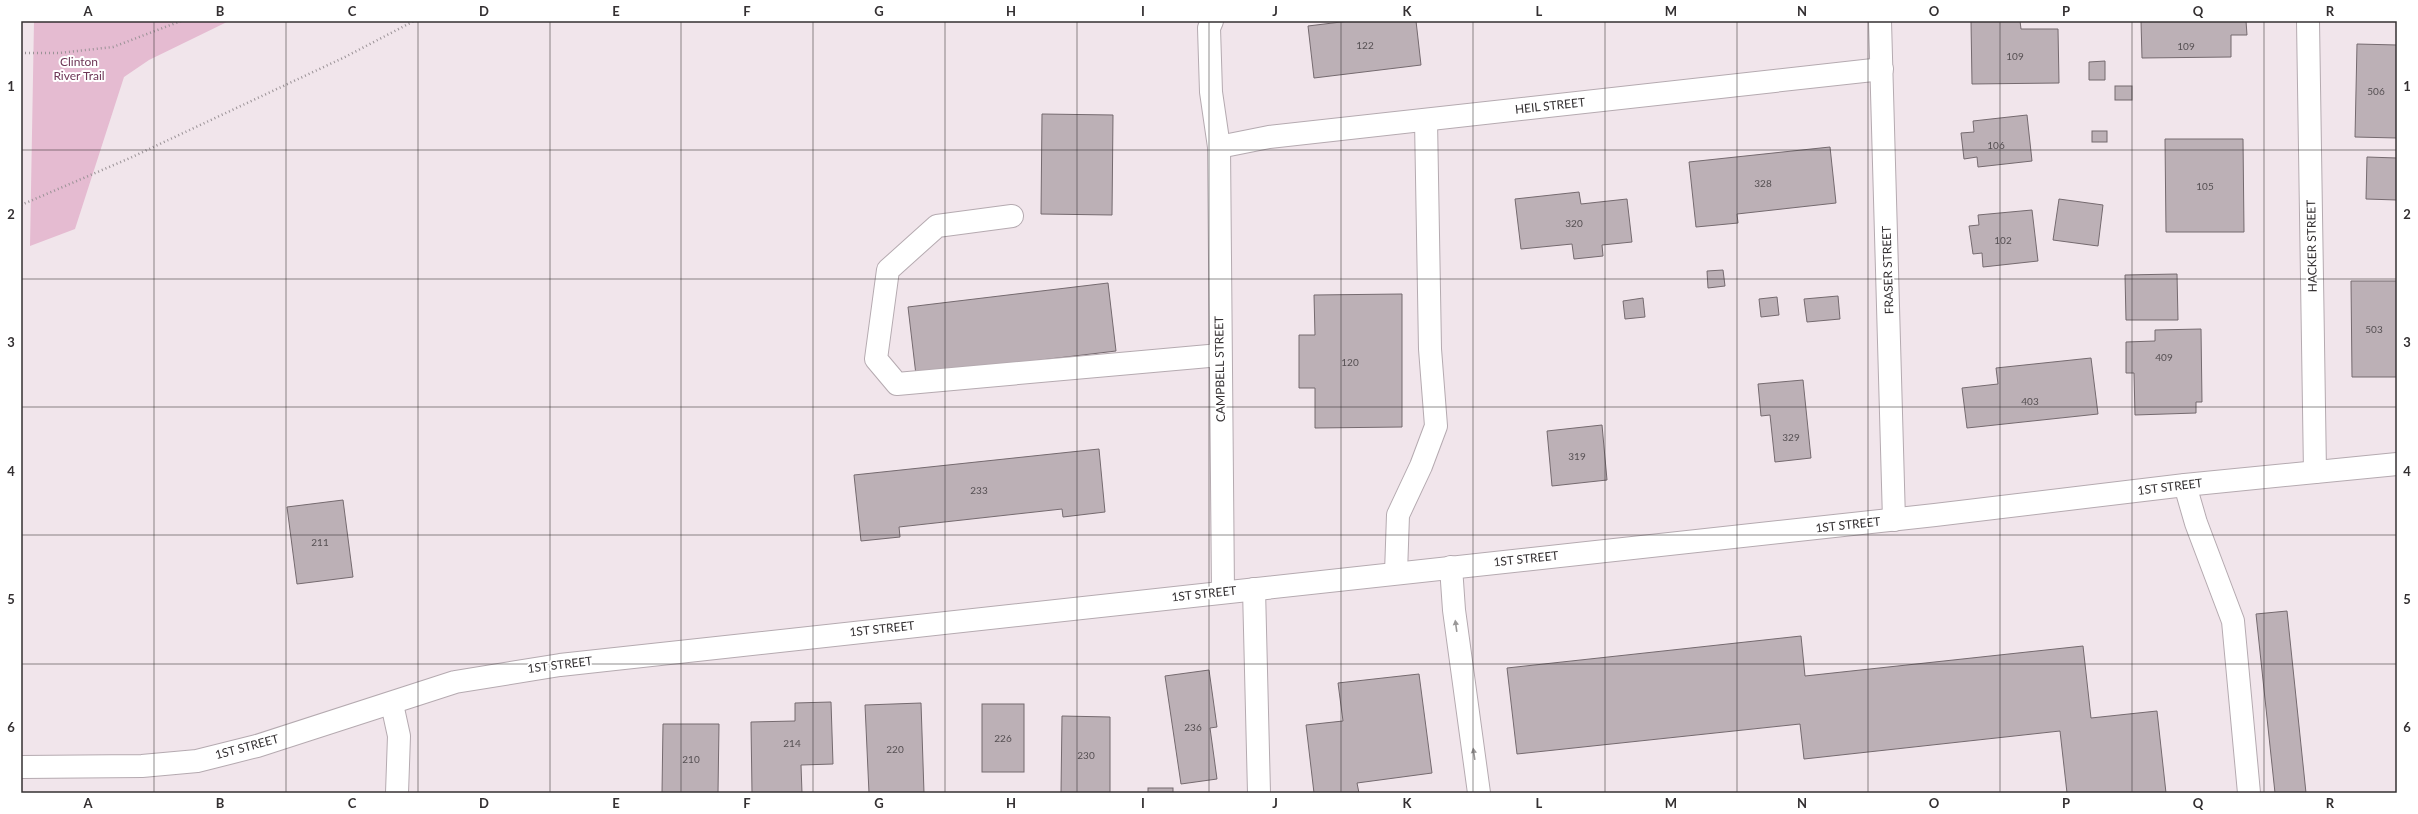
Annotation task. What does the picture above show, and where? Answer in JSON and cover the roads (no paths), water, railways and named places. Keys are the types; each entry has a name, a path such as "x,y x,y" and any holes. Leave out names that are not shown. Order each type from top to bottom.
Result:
{"street":[{"name":"CAMPBELL STREET","path":"1212,21 1210,28 1211,92 1219,147 1223,592"},
{"name":"FRASER STREET","path":"1880,21 1894,520"},
{"name":"HACKER STREET","path":"2308,21 2316,472"},
{"name":"HEIL STREET","path":"1219,147 1269,137 1882,69"},
{"path":"1396,573 1398,515 1421,466 1436,426 1430,349 1426,120"},
{"path":"1012,216 937,226 888,270 876,359 897,384 1220,355"},
{"name":"1ST STREET","path":"21,767 142,766 197,761 257,746 392,704 455,682 514,671 1396,573 1894,520 2185,486 2397,464"},
{"path":"2185,486 2196,523 2233,622 2249,793"},
{"path":"1451,567 1454,610 1479,793"},
{"path":"1254,589 1259,793"},
{"path":"392,704 399,736 397,793"}],"park label":[{"name":"Clinton River Trail","path":"79,69"}]}
